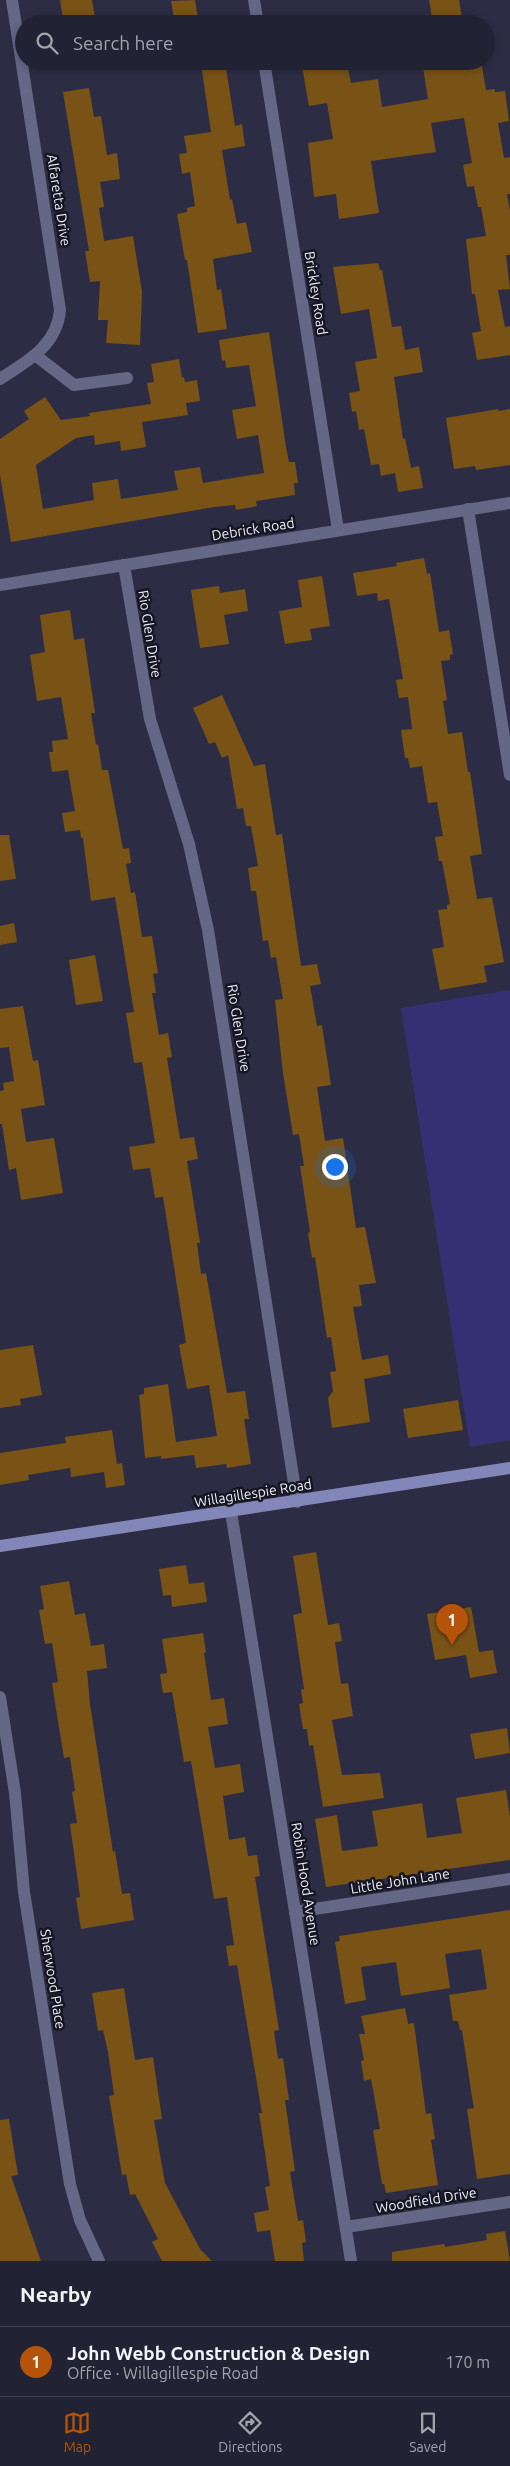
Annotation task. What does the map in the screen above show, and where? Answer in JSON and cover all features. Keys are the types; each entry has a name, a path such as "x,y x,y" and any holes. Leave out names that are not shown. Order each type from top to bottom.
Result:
{"main road":[{"name":"Willagillespie Road","path":"0,1546 510,1468"}],"street":[{"name":"Alfaretta Drive","path":"12,0 15,19"},
{"path":"254,0 256,15"},
{"name":"Alfaretta Drive","path":"0,379 36,355 47,344 55,332 60,310 23,70"},
{"name":"Brickley Road","path":"265,70 338,530"},
{"path":"36,355 74,385 128,378"},
{"name":"Debrick Road","path":"0,585 510,503"},
{"path":"468,509 505,710 510,775"},
{"name":"Rio Glen Drive","path":"124,565 150,719 189,844 206,919 297,1502"},
{"name":"Robin Hood Avenue","path":"231,1512 352,2261"},
{"name":"Sherwood Place","path":"0,1697 15,1793 24,1892 70,2184 80,2220 99,2261"},
{"name":"Little John Lane","path":"295,1912 510,1879"},
{"name":"Woodfield Drive","path":"346,2227 510,2202"}],"shaded area":[{"path":"510,990 510,1440 470,1447 401,1008"}],"building":[{"path":"60,0 92,0 94,15 62,15"},
{"path":"195,0 198,15 173,15 171,1"},
{"path":"429,0 459,0 462,15 432,15"},
{"path":"202,70 226,70 235,126 242,124 245,146 222,150 230,200 232,199 237,224 246,222 252,252 213,259 217,290 221,289 227,329 198,333 187,260 185,260 177,214 187,212 187,208 195,206 190,172 182,174 179,154 187,153 184,136 211,132"},
{"path":"303,70 348,70 351,83 378,79 382,107 428,99 423,70 483,70 486,90 495,89 495,92 505,91 509,121 498,123 504,158 510,157 510,194 507,194 510,211 510,255 506,255 510,289 498,290 505,327 510,326 510,355 477,360 472,333 481,331 475,294 472,294 466,239 486,236 481,207 478,207 474,186 467,187 463,165 472,163 464,118 431,123 436,152 371,161 379,213 339,219 336,194 314,197 308,143 333,139 327,103 309,106"},
{"path":"89,88 94,117 101,116 107,155 117,153 120,179 100,182 104,207 99,208 104,241 133,236 142,292 140,345 106,343 108,320 98,320 100,281 90,282 85,251 89,251 63,92"},
{"path":"378,263 380,270 382,270 392,327 401,326 405,350 419,347 423,372 394,377 403,439 405,438 411,468 419,466 423,488 398,492 395,473 381,476 379,464 371,465 364,429 359,430 356,411 352,412 349,393 360,391 355,362 377,358 369,309 341,314 333,267"},
{"path":"269,332 289,462 295,462 298,483 294,483 295,495 256,501 257,506 236,510 235,505 214,507 11,542 0,475 0,439 29,419 24,411 45,397 61,420 90,416 89,413 151,404 147,383 154,382 151,364 179,359 182,378 184,377 185,382 197,380 200,401 186,403 188,415 142,422 146,447 121,451 120,441 95,445 94,435 76,438 36,465 43,509 94,500 92,483 118,479 121,499 178,490 174,471 200,467 203,483 264,473 258,435 237,439 232,410 256,406 249,365 226,368 225,360 222,361 219,340"},
{"path":"498,409 499,411 510,409 510,465 476,470 475,466 454,469 446,418"},
{"path":"424,558 427,574 430,573 439,632 449,630 453,654 450,655 450,660 441,661 447,700 443,701 448,734 462,732 468,772 470,772 482,854 470,856 477,899 492,897 504,962 484,966 487,982 440,990 432,949 444,947 438,910 447,909 447,905 450,904 442,861 439,861 435,837 443,836 437,802 428,803 422,766 410,768 408,758 405,758 401,730 412,729 408,697 399,698 396,680 403,679 389,599 378,601 377,593 357,596 353,573 397,566 396,563"},
{"path":"322,576 330,626 310,629 312,640 285,644 279,611 302,607 298,580"},
{"path":"219,586 220,593 245,589 248,611 224,615 229,644 200,648 191,590"},
{"path":"70,610 74,640 84,638 95,713 91,713 96,745 98,744 102,770 108,770 123,849 129,848 131,863 126,864 131,893 135,892 142,937 152,936 158,973 153,974 156,993 152,993 159,1035 168,1033 172,1057 167,1058 180,1139 194,1137 198,1159 187,1161 200,1243 197,1243 201,1274 206,1273 227,1393 245,1391 249,1419 244,1419 251,1464 227,1468 226,1464 196,1468 194,1455 161,1459 161,1456 145,1458 139,1395 144,1394 144,1388 168,1384 176,1442 217,1436 209,1385 187,1389 179,1345 186,1343 163,1197 155,1198 150,1168 133,1170 129,1147 155,1143 142,1062 134,1063 126,1013 134,1012 115,897 91,901 83,838 81,838 80,830 65,832 62,813 75,811 68,770 52,772 49,752 53,752 52,741 68,739 61,697 37,701 30,655 45,652 40,615"},
{"path":"222,695 254,766 265,764 276,835 282,834 301,966 317,964 321,984 310,986 317,1026 322,1025 331,1085 317,1087 325,1141 343,1138 356,1228 365,1227 376,1283 359,1285 362,1306 353,1307 362,1360 388,1355 391,1374 364,1379 370,1422 332,1428 328,1398 333,1391 330,1372 336,1371 331,1337 327,1338 315,1257 312,1258 308,1233 310,1232 300,1166 304,1166 299,1134 293,1135 283,1073 275,1000 283,999 276,957 271,958 268,940 263,941 256,891 251,891 248,868 258,866 251,826 246,826 243,808 237,809 228,755 222,758 215,742 209,744 193,708"},
{"path":"0,835 9,835 16,879 0,881"},
{"path":"14,923 17,942 0,945 0,926"},
{"path":"95,955 103,1001 76,1005 69,960"},
{"path":"23,1006 33,1061 38,1060 45,1105 21,1109 26,1142 54,1138 63,1193 21,1200 16,1168 9,1170 2,1124 0,1124 0,1091 4,1090 3,1083 14,1081 9,1047 0,1048 0,1009"},
{"path":"33,1345 42,1395 20,1399 21,1405 0,1408 0,1350"},
{"path":"458,1400 463,1430 408,1438 403,1409"},
{"path":"112,1430 117,1464 122,1463 125,1485 106,1488 104,1472 71,1477 70,1468 28,1475 29,1480 0,1485 0,1453 66,1443 65,1437"},
{"path":"316,1552 328,1625 339,1623 342,1641 335,1642 341,1684 348,1683 353,1716 332,1720 342,1775 380,1773 384,1798 323,1807 313,1745 309,1746 307,1729 303,1729 299,1704 303,1703 301,1690 304,1689 293,1615 302,1613 293,1556"},
{"path":"186,1565 189,1584 204,1582 207,1602 172,1607 171,1595 163,1596 159,1569"},
{"path":"69,1581 75,1615 85,1613 91,1646 104,1644 107,1668 87,1671 90,1704 113,1852 115,1851 122,1894 130,1893 134,1920 81,1929 76,1898 80,1897 70,1824 77,1823 72,1792 75,1791 70,1757 64,1758 56,1709 52,1683 58,1682 52,1643 45,1644 39,1610 44,1609 40,1586"},
{"path":"471,1607 479,1652 493,1650 497,1673 470,1678 466,1655 435,1660 427,1614"},
{"path":"203,1633 211,1700 224,1698 228,1724 208,1727 215,1768 240,1764 244,1792 223,1796 229,1840 245,1837 248,1856 257,1855 260,1876 255,1877 279,2030 274,2031 278,2059 283,2058 289,2100 285,2100 295,2171 290,2172 298,2221 303,2220 306,2242 302,2243 304,2261 275,2261 270,2230 257,2232 254,2213 269,2210 265,2187 270,2186 259,2113 262,2113 237,1965 229,1966 226,1946 234,1945 227,1897 214,1899 191,1761 184,1762 172,1692 163,1693 160,1674 167,1673 162,1639"},
{"path":"507,1728 510,1753 475,1759 470,1734"},
{"path":"506,1790 510,1817 510,1860 326,1887 315,1819 337,1815 342,1851 378,1846 372,1811 422,1803 427,1838 462,1833 456,1798"},
{"path":"510,1910 510,2174 477,2179 467,2109 474,2108 462,2030 460,2030 458,2021 453,2021 449,1995 487,1989 481,1949 445,1954 450,1988 401,1996 396,1962 361,1967 366,2000 345,2004 335,1942 340,1941 339,1936"},
{"path":"124,1988 135,2060 153,2057 162,2119 154,2120 165,2183 200,2249 212,2261 162,2261 152,2242 158,2239 135,2194 130,2195 126,2174 122,2175 109,2096 114,2095 108,2052 103,2030 98,2031 92,1993"},
{"path":"405,2008 408,2024 414,2023 426,2114 431,2113 435,2139 431,2140 438,2185 386,2193 384,2184 382,2184 373,2130 380,2129 371,2079 364,2081 361,2061 364,2060 359,2034 365,2034 361,2016"},
{"path":"9,2119 18,2175 11,2176 41,2261 0,2261 0,2120"},
{"path":"505,2231 510,2261 392,2261 392,2252 444,2244 445,2247 487,2240 486,2234"}],"place":[{"name":"John Webb Construction & Design","path":"452,1645"}]}
